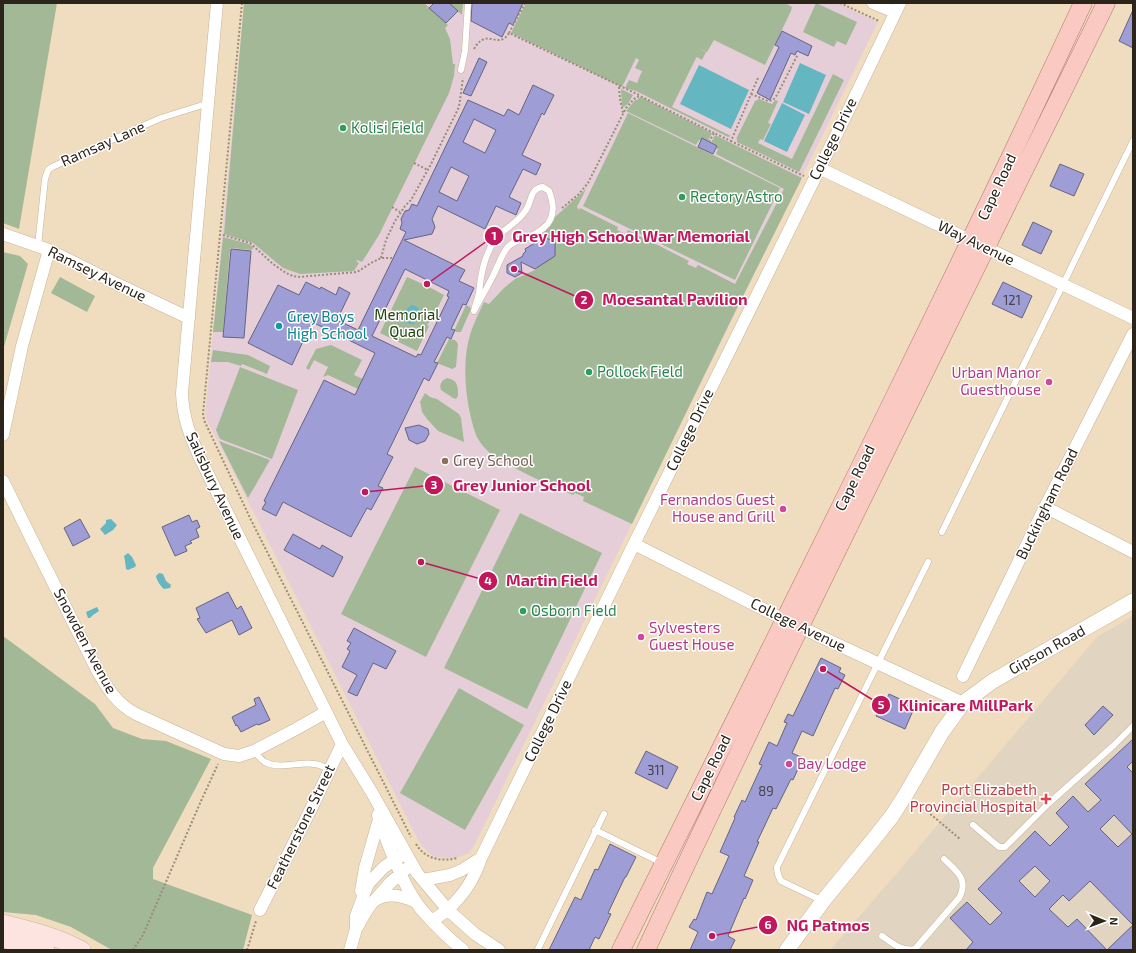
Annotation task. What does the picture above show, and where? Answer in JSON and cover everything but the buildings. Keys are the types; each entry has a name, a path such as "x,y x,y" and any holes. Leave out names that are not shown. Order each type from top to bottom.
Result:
{"main road":[{"name":"Cape Road","path":"978,244 1083,3"},
{"name":"Cape Road","path":"621,950 664,864 792,623 978,244 1106,3"},
{"name":"Cape Road","path":"646,950 710,811 792,623"},
{"path":"3,923 36,931 82,950"},
{"path":"3,939 46,950"}],"street":[{"name":"Salisbury Avenue","path":"217,3 182,393 185,419 189,434 342,744 371,791 412,864 448,910 475,934 499,950"},
{"path":"874,3 897,8"},
{"name":"College Drive","path":"432,921 448,910 472,880 481,858 634,544 851,105 897,8"},
{"name":"Way Avenue","path":"819,168 1133,318"},
{"name":"Ramsey Avenue","path":"3,234 43,248 189,318"},
{"path":"3,435 43,248"},
{"name":"Buckingham Road","path":"963,676 1045,507 1133,334"},
{"name":"Snowden Avenue","path":"3,481 97,670 109,690 127,709 224,754 239,756 254,751 296,730 326,712"},
{"path":"1045,507 1133,552"},
{"name":"College Avenue","path":"634,544 792,623 964,702"},
{"name":"Gipson Road","path":"964,702 992,681 1133,601"},
{"path":"787,950 823,901 892,816 942,732 964,702"},
{"name":"Featherstone Street","path":"260,910 342,744"},
{"name":"Salisbury Avenue","path":"371,791 379,819 394,859 407,887 416,902 432,921 450,940 463,950"},
{"path":"350,950 356,929 356,916 365,868 379,819"},
{"path":"356,916 368,884 384,867 394,859 406,853"},
{"path":"423,880 450,875 462,870 481,858"},
{"path":"356,929 373,902 400,873 412,864"},
{"path":"373,902 382,897 393,896 405,897 416,902"}],"lane":[{"path":"462,73 468,3"},
{"name":"Ramsay Lane","path":"43,248 44,179 48,170 52,166 161,118 208,104"},
{"path":"942,532 1133,141"},
{"path":"543,187 549,191 553,209 552,217 543,229 530,236 516,240 507,248 474,311 479,294 481,273 490,248 505,229 522,216 529,205 533,191 536,189 543,187"},
{"path":"823,901 781,881 778,877 777,867 879,664 928,562"},
{"path":"972,825 998,847 1005,847 1048,804 1113,746 1133,726"},
{"path":"254,751 261,760 266,763 279,765 314,763 330,770"},
{"path":"538,949 604,814"},
{"path":"595,830 664,864"},
{"path":"882,936 904,950 915,949 959,898 964,885 963,879 944,859"}],"path":[{"path":"242,3 203,414 204,420 251,520 413,840 421,852 426,856 439,860 450,859"},
{"path":"471,53 480,40 487,38 500,40 505,39 525,3"},
{"path":"509,33 804,176"},
{"path":"751,94 768,101 773,100 798,54"},
{"path":"381,258 386,240 400,212 411,200 428,170 459,107 462,73"},
{"path":"731,141 758,78"},
{"path":"619,87 623,114"},
{"path":"552,217 556,212 579,194 588,184 623,114 634,99 640,96"},
{"path":"709,142 714,133"},
{"path":"414,163 428,170"},
{"path":"392,207 400,212"},
{"path":"223,235 250,243 273,264 286,273 298,277 357,272 381,258 392,258"},
{"path":"133,950 143,935 200,801 224,754"},
{"path":"906,794 960,840"},
{"path":"247,950 260,910"}],"shaded area":[{"name":"Grey School","path":"244,3 838,3 878,22 474,846 469,853 456,858 435,857 420,844 205,416"},
{"name":"Port Elizabeth Provincial Hospital","path":"1133,616 1133,950 830,950 1097,637"}],"green space":[{"path":"3,3 57,3 19,229 3,223"},
{"path":"244,3 424,3 448,25 445,28 450,39 453,64 455,64 454,76 449,93 379,235 362,262 356,261 359,263 354,271 300,274 283,268 253,243 224,234"},
{"path":"449,3 463,3 462,15"},
{"path":"526,3 785,3 792,7 765,65 714,40 707,52 696,47 706,52 702,60 697,57 696,58 672,107 731,136 728,137 636,91 625,88 629,80 637,83 642,71 635,68 639,60 636,58 622,87 511,33"},
{"path":"816,3 857,22 846,45 837,41 834,47 803,32"},
{"path":"833,74 844,80 799,172 737,142 736,139 755,101 759,99 772,104 775,100 778,101 768,123 771,124 763,140 760,139 758,143 792,159"},
{"path":"621,89 633,95 628,104 622,108"},
{"path":"641,97 712,133 708,141 702,138 696,145 626,111 635,100"},
{"name":"Rectory Astro","path":"628,113 780,188 735,280 583,206"},
{"path":"715,135 802,178 632,524 583,501 584,497 575,493 573,495 538,480 496,458 485,448 476,435 467,399 465,372 467,346 473,327 484,302 489,304 515,279 535,270 555,251 555,242 546,238 542,240 538,236 548,229 555,217 586,189 577,207 579,210 580,208 618,227 617,230 626,234 628,230 689,261 687,264 696,268 698,265 735,284 784,189 716,154 718,149 716,148 717,146 711,143"},
{"path":"223,237 249,244 253,247 252,250 230,249 223,332 213,332"},
{"path":"3,252 20,256 28,264 3,350"},
{"path":"60,277 95,296 87,312 51,293"},
{"name":"Memorial Quad","path":"407,277 444,295 431,321 427,325 429,326 417,351 380,333"},
{"path":"466,305 471,309 461,332 454,331"},
{"path":"449,339 455,340 458,344 456,367 452,369 437,363"},
{"path":"331,345 362,360 354,375 363,379 358,389 328,375 323,377 328,367 314,360 309,370 306,368 316,349"},
{"path":"213,350 248,355 270,366 267,374 242,364 241,366 228,362 211,362"},
{"path":"240,367 298,390 272,459 220,439 216,430"},
{"path":"447,378 453,380 457,384 458,396 456,399 441,390 441,382"},
{"path":"425,393 430,397 437,399 459,414 461,418 464,442 438,431 427,419 422,412 420,402"},
{"path":"219,441 270,460 248,498"},
{"path":"415,467 500,510 426,657 341,614"},
{"name":"Osborn Field","path":"520,513 602,553 527,709 444,668"},
{"path":"3,636 95,704 113,728 142,739 166,741 211,759 153,868 153,879 252,915 243,950 112,950 71,927 36,915 3,912"},
{"path":"459,688 524,725 465,830 400,793"}],"water":[{"path":"800,63 826,75 809,114 783,102"},
{"path":"699,65 749,90 731,129 680,104"},
{"path":"782,103 805,115 787,152 764,141"},
{"path":"411,305 416,306 420,310 417,319 413,324 408,323 403,319 405,311"},
{"path":"111,519 117,525 113,530 105,535 100,529 106,523 106,520"},
{"path":"128,553 136,565 128,570 126,569 124,556"},
{"path":"159,573 163,574 166,581 171,585 170,588 164,589 160,585 156,576"},
{"path":"97,607 99,611 88,618 86,612"}],"place":[{"name":"Kolisi Field","path":"343,128"},
{"name":"Rectory Astro","path":"682,197"},
{"name":"Moesantal Pavilion","path":"514,269"},
{"name":"Grey High School War Memorial","path":"427,284"},
{"name":"Grey Boys High School","path":"279,326"},
{"name":"Pollock Field","path":"589,372"},
{"name":"Urban Manor Guesthouse","path":"1049,382"},
{"name":"Grey School","path":"445,461"},
{"name":"Grey Junior School","path":"365,492"},
{"name":"Fernandos Guest House and Grill","path":"783,509"},
{"name":"Martin Field","path":"421,562"},
{"name":"Osborn Field","path":"523,611"},
{"name":"Sylvesters Guest House","path":"641,637"},
{"name":"Klinicare MillPark","path":"823,669"},
{"name":"Bay Lodge","path":"789,764"},
{"name":"Port Elizabeth Provincial Hospital","path":"1046,799"},
{"name":"NG Patmos","path":"712,936"}]}
